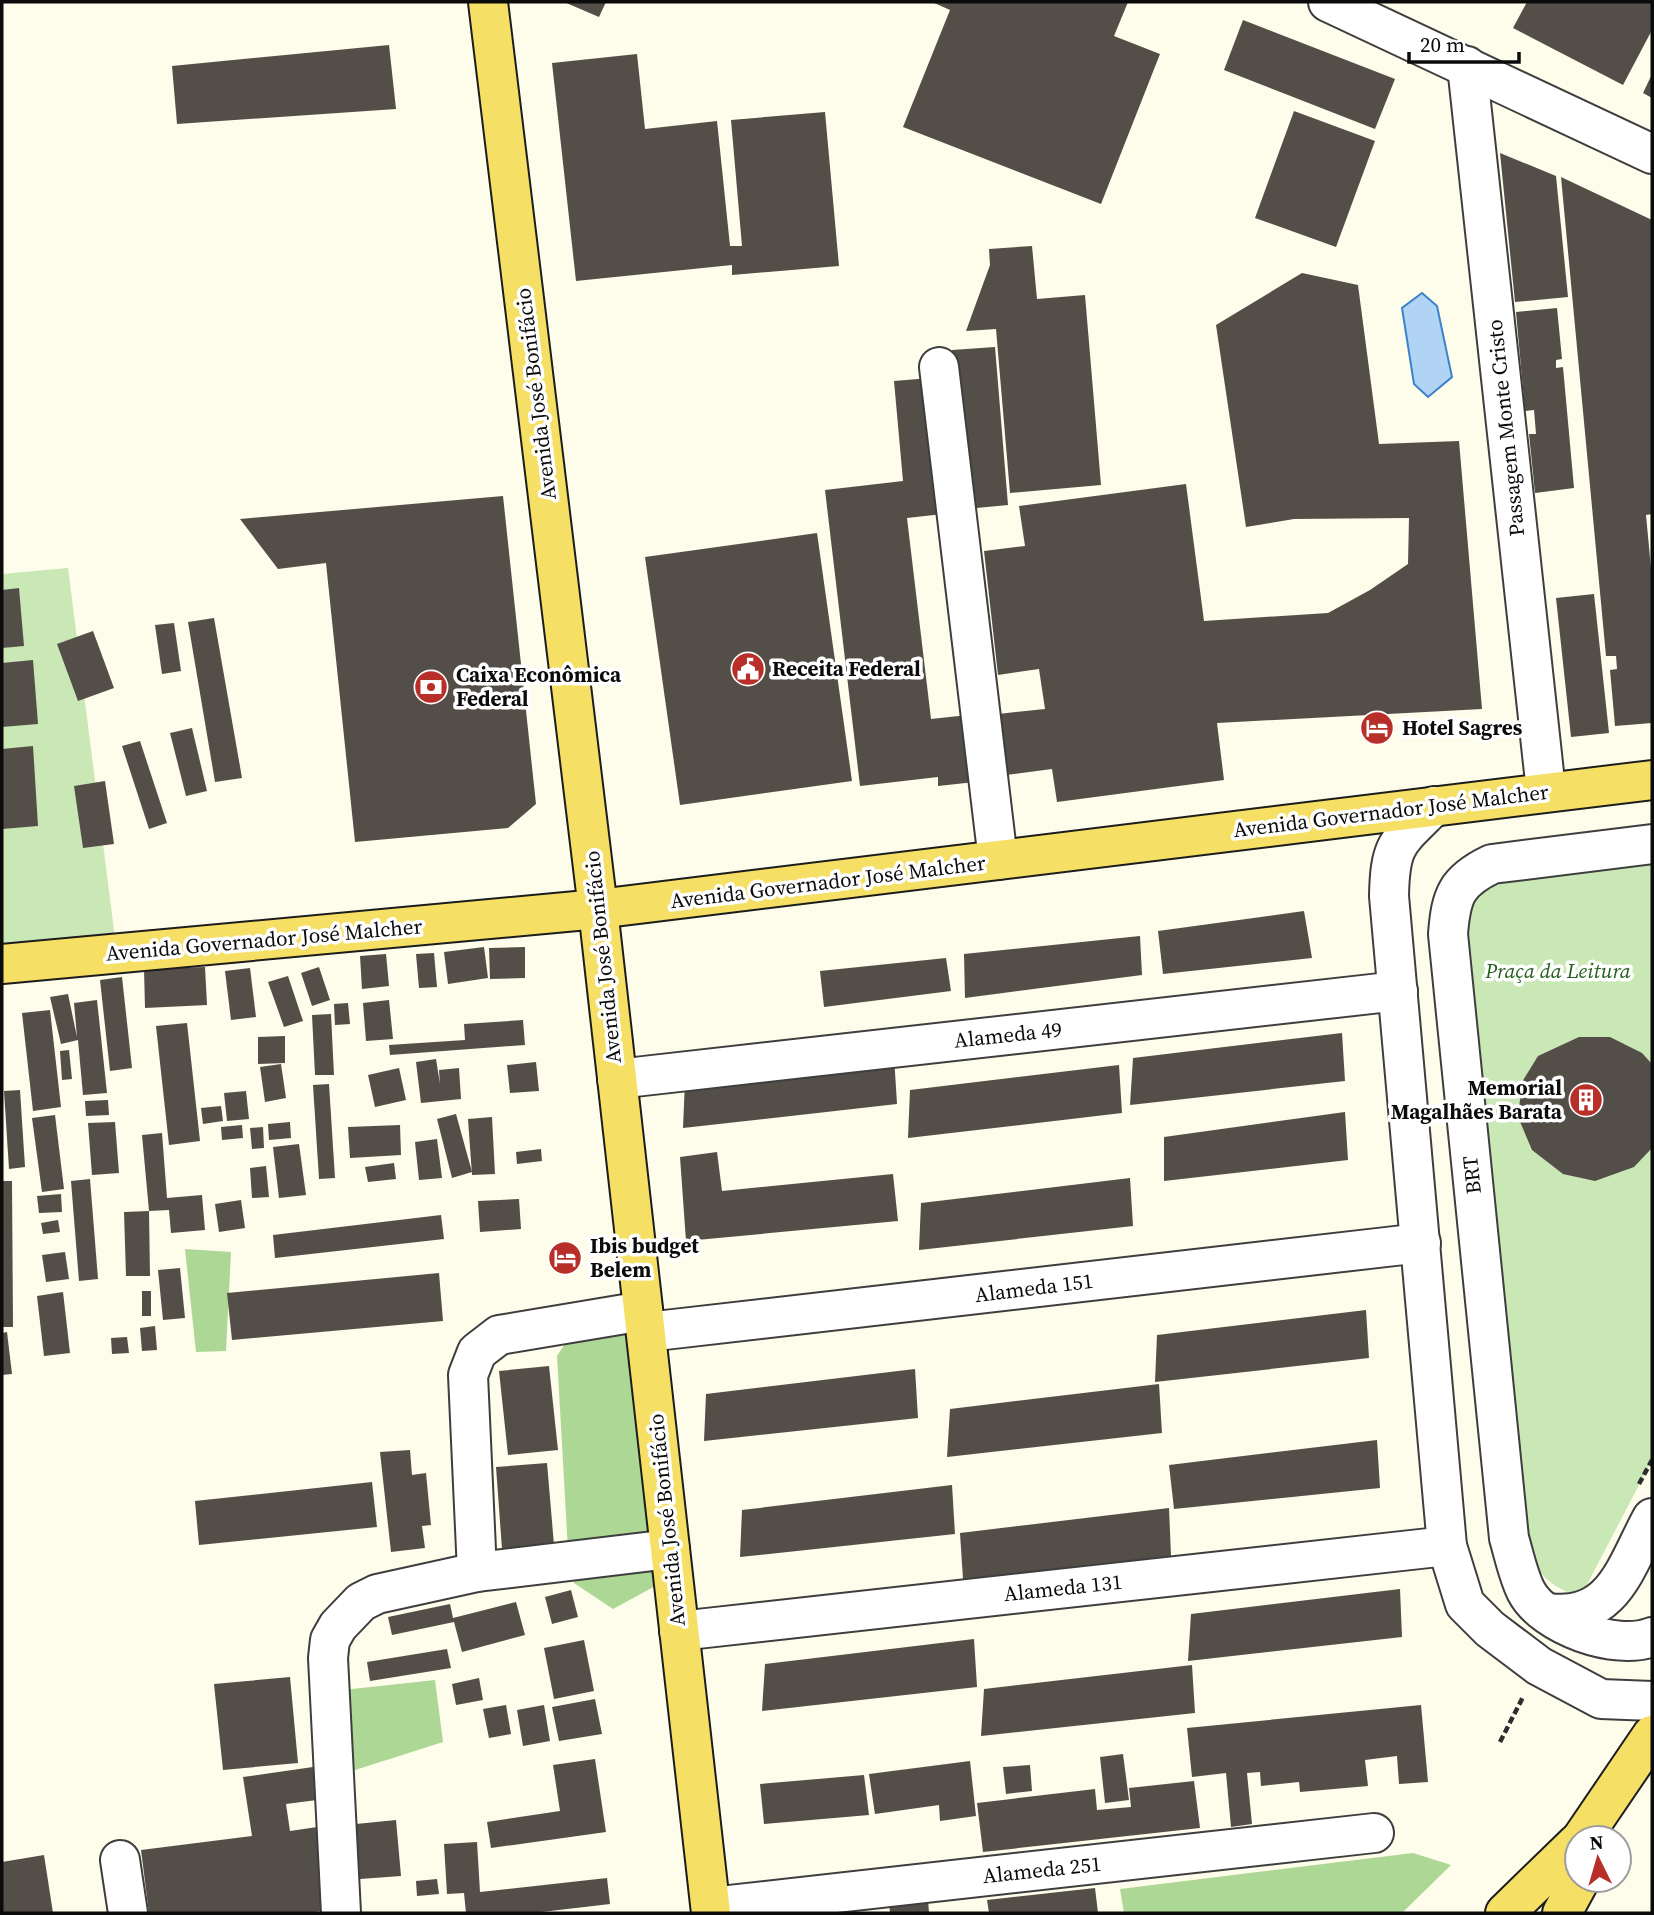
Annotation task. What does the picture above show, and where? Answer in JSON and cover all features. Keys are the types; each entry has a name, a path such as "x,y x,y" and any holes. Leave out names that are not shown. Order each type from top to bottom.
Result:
{"main road":[{"name":"Avenida José Bonifácio","path":"488,2 598,909 711,1910"},
{"name":"Avenida Governador José Malcher","path":"2,964 598,909 1652,780"},
{"path":"1592,1824 1652,1735"},
{"path":"1505,1913 1563,1857"},
{"path":"1562,1913 1572,1894"}],"street":[{"path":"1328,2 1652,154"},
{"name":"Passagem Monte Cristo","path":"1467,66 1546,791"},
{"path":"939,367 998,860"},
{"path":"1434,806 1398,842 1390,862 1391,927 1447,1546 1465,1604 1490,1629 1539,1666 1601,1699 1652,1701"},
{"name":"BRT","path":"1652,844 1492,864 1469,875 1450,906 1448,934 1509,1538 1526,1592 1549,1614 1563,1623 1606,1641 1632,1642 1652,1637"},
{"name":"Alameda 49","path":"617,1079 1398,991"},
{"name":"Alameda 151","path":"477,1572 467,1375 477,1352 499,1335 1421,1243"},
{"path":"1549,1614 1582,1613 1598,1606 1610,1596 1652,1518"},
{"name":"Alameda 131","path":"679,1631 1447,1546"},
{"path":"341,1913 330,1640 348,1614 377,1594 477,1572 670,1549"},
{"name":"Alameda 251","path":"711,1910 1374,1833"},
{"path":"120,1860 128,1913"}],"green space":[{"path":"68,568 117,954 2,964 2,574"},
{"name":"Praça da Leitura","path":"1652,863 1652,1460 1580,1598 1552,1584 1537,1568 1521,1518 1464,911 1479,894 1496,883"},
{"path":"185,1249 231,1252 226,1351 196,1352"},
{"path":"627,1333 659,1584 613,1609 574,1583 568,1550 557,1356 570,1336"},
{"path":"435,1680 443,1742 352,1771 343,1690"},
{"path":"1413,1853 1451,1865 1402,1913 1124,1913 1120,1889"}],"water":[{"path":"1422,293 1437,306 1452,377 1428,397 1414,384 1402,308"}],"building":[{"path":"564,2 606,2 599,17"},
{"path":"932,2 1128,2 1114,36 1160,54 1101,204 903,127 950,10"},
{"path":"1527,2 1652,2 1652,30 1623,85 1513,28"},
{"path":"1243,20 1395,79 1375,129 1224,70"},
{"path":"389,45 396,109 177,124 172,66"},
{"path":"637,54 645,129 717,121 730,246 742,246 731,120 825,112 839,266 732,275 732,265 576,281 552,63"},
{"path":"1652,74 1652,98 1643,93"},
{"path":"1294,111 1375,141 1336,247 1255,218"},
{"path":"1500,153 1556,176 1568,297 1515,302"},
{"path":"1561,177 1652,220 1652,514 1646,515 1652,579 1652,723 1615,726 1610,670 1617,669 1616,656 1606,656"},
{"path":"1032,246 1037,299 1085,295 1101,485 1010,493 996,329 966,331 990,265 989,249"},
{"path":"1302,273 1358,285 1379,444 1459,441 1482,709 1217,723 1224,780 1057,802 1052,769 1006,775 998,714 1045,709 1039,669 998,675 984,551 1025,546 1019,506 1186,484 1204,621 1328,613 1370,590 1408,564 1409,518 1294,519 1246,527 1216,325"},
{"path":"1557,308 1562,359 1556,360 1556,368 1563,367 1574,488 1535,493 1529,434 1536,434 1534,410 1525,411 1516,312"},
{"path":"995,347 1008,505 966,509 952,350"},
{"path":"930,378 943,514 907,518 931,719 968,715 975,782 938,786 938,777 860,786 825,490 903,481 894,381"},
{"name":"Caixa Econômica Federal","path":"503,496 536,804 508,828 355,842 326,563 278,569 240,519"},
{"name":"Receita Federal","path":"817,533 852,781 680,805 645,557"},
{"path":"19,588 24,646 2,648 2,590"},
{"path":"1594,594 1609,733 1571,737 1556,598"},
{"path":"214,618 242,778 215,782 188,622"},
{"path":"174,623 181,671 162,674 155,625"},
{"path":"93,631 114,688 78,701 57,644"},
{"path":"33,660 38,724 2,727 2,663"},
{"path":"192,728 207,791 186,796 170,733"},
{"path":"140,741 167,823 149,829 122,746"},
{"path":"33,746 38,826 2,829 2,749"},
{"path":"105,781 114,844 83,848 74,786"},
{"path":"1304,911 1312,958 1163,974 1158,931"},
{"path":"1140,936 1142,975 965,998 964,954"},
{"path":"484,947 488,978 448,984 444,952"},
{"path":"525,947 525,978 490,979 489,948"},
{"path":"434,953 437,987 419,988 416,954"},
{"path":"386,954 389,986 362,989 360,956"},
{"path":"946,958 951,991 824,1007 820,971"},
{"path":"205,967 207,1005 145,1008 144,969"},
{"path":"319,967 330,1000 312,1006 301,973"},
{"path":"250,968 256,1017 231,1020 225,971"},
{"path":"288,976 303,1021 284,1027 268,982"},
{"path":"122,977 132,1068 110,1071 100,980"},
{"path":"68,994 77,1037 74,1003 97,1000 107,1093 83,1095 78,1040 61,1044 50,997"},
{"path":"389,1000 393,1039 366,1041 363,1003"},
{"path":"348,1003 350,1024 335,1025 334,1004"},
{"path":"50,1010 61,1107 33,1111 22,1013"},
{"path":"331,1014 334,1075 315,1075 312,1015"},
{"path":"523,1020 525,1045 390,1055 389,1045 465,1040 464,1024"},
{"path":"187,1023 200,1141 169,1145 156,1026"},
{"path":"1342,1033 1345,1081 1130,1105 1133,1058"},
{"path":"285,1036 285,1063 258,1064 258,1037"},
{"name":"Memorial Magalhães Barata","path":"1579,1037 1610,1037 1642,1053 1652,1064 1652,1148 1634,1167 1595,1181 1563,1174 1532,1150 1518,1117 1522,1082 1538,1056"},
{"path":"69,1050 72,1079 62,1080 60,1051"},
{"path":"894,1056 897,1104 683,1128 685,1081"},
{"path":"436,1059 440,1084 439,1070 459,1068 461,1099 421,1103 416,1062"},
{"path":"536,1062 539,1091 510,1093 507,1065"},
{"path":"281,1064 286,1098 265,1102 260,1067"},
{"path":"1119,1065 1122,1113 908,1138 910,1090"},
{"path":"399,1068 406,1100 375,1107 368,1075"},
{"path":"329,1084 335,1178 319,1179 313,1085"},
{"path":"20,1090 25,1167 9,1169 4,1091"},
{"path":"246,1091 249,1119 227,1121 224,1093"},
{"path":"108,1100 109,1115 86,1116 85,1101"},
{"path":"221,1106 223,1121 203,1124 201,1108"},
{"path":"1345,1112 1348,1160 1164,1181 1164,1137"},
{"path":"456,1114 472,1172 452,1178 437,1119"},
{"path":"55,1115 64,1189 42,1192 32,1118"},
{"path":"492,1117 495,1174 472,1175 468,1119"},
{"path":"115,1122 119,1173 92,1175 88,1123"},
{"path":"290,1122 291,1138 269,1140 268,1124"},
{"path":"242,1125 243,1138 222,1140 221,1127"},
{"path":"400,1125 401,1155 350,1158 348,1127"},
{"path":"263,1127 264,1148 252,1149 250,1128"},
{"path":"162,1133 167,1198 202,1195 205,1230 171,1233 169,1210 149,1211 142,1135"},
{"path":"437,1139 442,1178 419,1180 415,1142"},
{"path":"299,1144 306,1195 279,1198 273,1147"},
{"path":"541,1149 542,1161 517,1164 516,1152"},
{"path":"717,1152 722,1191 893,1174 898,1221 686,1241 680,1157"},
{"path":"394,1163 396,1179 368,1182 365,1167"},
{"path":"266,1166 269,1197 252,1198 250,1168"},
{"path":"1130,1178 1133,1226 919,1250 921,1203"},
{"path":"90,1179 98,1279 79,1281 71,1181"},
{"path":"2,1181 12,1181 13,1327 2,1327"},
{"path":"61,1194 62,1212 39,1213 37,1196"},
{"path":"519,1199 521,1229 480,1232 478,1201"},
{"path":"241,1200 245,1228 219,1232 215,1204"},
{"path":"149,1211 150,1276 126,1276 124,1212"},
{"path":"441,1215 444,1239 275,1258 273,1235"},
{"path":"58,1220 60,1232 43,1234 41,1223"},
{"path":"65,1252 69,1279 46,1282 42,1255"},
{"path":"180,1268 185,1318 163,1320 158,1270"},
{"path":"439,1273 443,1321 232,1340 227,1293"},
{"path":"142,1291 151,1291 151,1316 142,1316"},
{"path":"63,1292 70,1353 44,1356 37,1296"},
{"path":"1366,1310 1369,1358 1155,1382 1157,1335"},
{"path":"155,1326 157,1350 142,1351 140,1328"},
{"path":"7,1332 12,1374 2,1375 2,1333"},
{"path":"127,1337 129,1353 112,1354 111,1338"},
{"path":"549,1366 558,1450 508,1455 499,1371"},
{"path":"915,1369 918,1418 704,1441 706,1394"},
{"path":"1159,1384 1162,1433 947,1457 950,1409"},
{"path":"1377,1440 1380,1488 1174,1509 1169,1465"},
{"path":"410,1450 412,1475 426,1473 431,1525 422,1526 425,1548 391,1552 380,1452"},
{"path":"547,1463 554,1545 502,1549 496,1467"},
{"path":"372,1482 377,1527 199,1545 195,1501"},
{"path":"952,1485 955,1534 740,1557 742,1510"},
{"path":"1169,1508 1171,1556 963,1579 960,1533"},
{"path":"1400,1589 1402,1637 1188,1661 1191,1614"},
{"path":"571,1590 578,1617 552,1624 545,1597"},
{"path":"516,1602 525,1635 462,1652 454,1622 392,1635 388,1617 450,1604 453,1618"},
{"path":"974,1639 977,1687 762,1711 765,1664"},
{"path":"584,1640 594,1691 554,1699 544,1648"},
{"path":"447,1649 451,1668 370,1681 367,1662"},
{"path":"1192,1665 1195,1713 981,1736 984,1689"},
{"path":"290,1677 298,1763 223,1770 214,1684"},
{"path":"479,1678 483,1700 456,1705 452,1684"},
{"path":"595,1699 602,1734 559,1741 552,1707"},
{"path":"506,1705 511,1734 489,1738 483,1709"},
{"path":"544,1705 550,1741 523,1746 517,1710"},
{"path":"1421,1705 1428,1782 1399,1784 1397,1756 1365,1760 1368,1786 1300,1792 1299,1782 1261,1786 1260,1772 1247,1773 1252,1824 1231,1827 1226,1773 1192,1777 1187,1728"},
{"path":"1123,1754 1129,1800 1105,1803 1100,1757"},
{"path":"595,1759 606,1832 491,1848 487,1822 560,1811 553,1765"},
{"path":"970,1761 976,1816 940,1821 939,1805 875,1814 869,1774"},
{"path":"1030,1765 1032,1791 1006,1794 1003,1767"},
{"path":"313,1767 317,1800 286,1804 290,1831 324,1826 334,1910 306,1913 149,1913 141,1850 252,1836 243,1777"},
{"path":"864,1775 869,1815 764,1824 760,1784"},
{"path":"1194,1781 1200,1828 983,1852 977,1803 1095,1789 1097,1810 1131,1807 1129,1788"},
{"path":"396,1820 401,1876 360,1879 356,1824"},
{"path":"477,1842 480,1892 607,1878 610,1904 533,1913 466,1913 464,1893 447,1894 444,1844"},
{"path":"44,1855 53,1913 2,1913 2,1862"},
{"path":"437,1879 439,1894 417,1896 416,1881"},
{"path":"1095,1888 1098,1913 989,1913 987,1900"},
{"path":"928,1899 929,1913 890,1913 889,1903"}],"place":[{"name":"Receita Federal","path":"748,669"},
{"name":"Caixa Econômica Federal","path":"431,687"},
{"name":"Hotel Sagres","path":"1377,728"},
{"name":"Memorial Magalhães Barata","path":"1586,1100"},
{"name":"Ibis budget Belem","path":"565,1258"}]}
